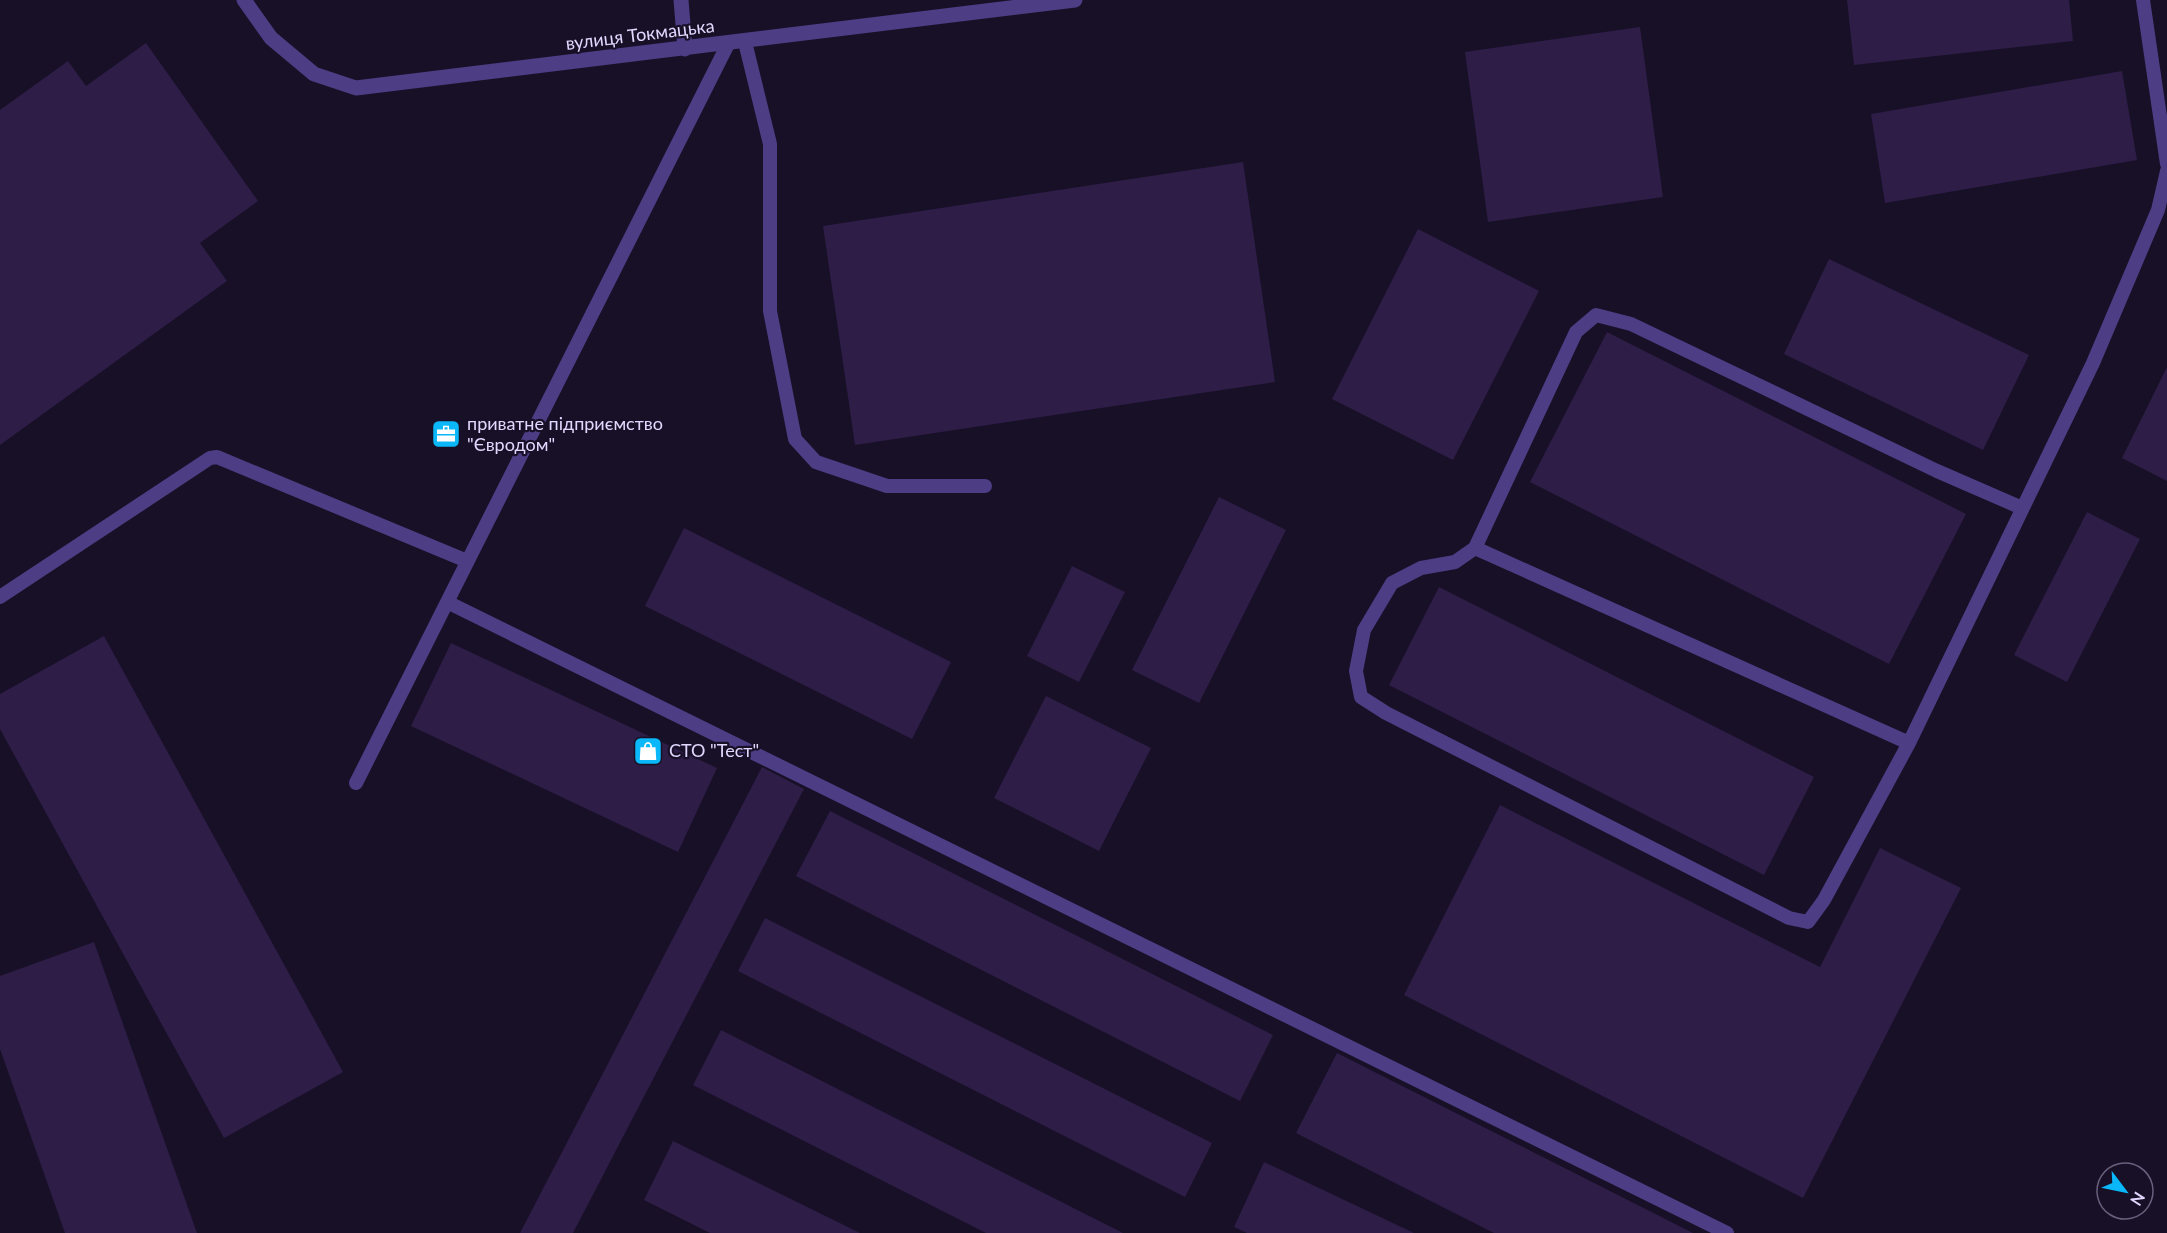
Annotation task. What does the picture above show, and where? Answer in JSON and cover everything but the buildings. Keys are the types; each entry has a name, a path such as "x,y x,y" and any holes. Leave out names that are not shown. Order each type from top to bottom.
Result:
{"street":[{"name":"вулиця Токмацька","path":"244,0 271,38 314,74 356,87 685,50 1075,0"},
{"path":"681,0 685,50"}],"lane":[{"path":"2143,0 2167,164"},
{"path":"744,42 770,144 770,311 795,439 816,462 887,486 985,486"},
{"path":"356,783 728,44"},
{"path":"2022,508 1937,471 1631,324 1596,315 1576,332 1475,548 1455,562 1421,567 1392,583 1364,630 1356,671 1361,697 1386,713 1789,918 1808,922 1824,900 1909,743 2093,363 2158,210 2167,171"},
{"path":"0,597 210,459 217,457 467,561"},
{"path":"1475,548 1909,743"},
{"path":"447,603 1727,1233"}],"place":[{"name":"приватне підприємство \"Євродом\"","path":"446,434"},
{"name":"СТО \"Тест\"","path":"648,751"}]}
